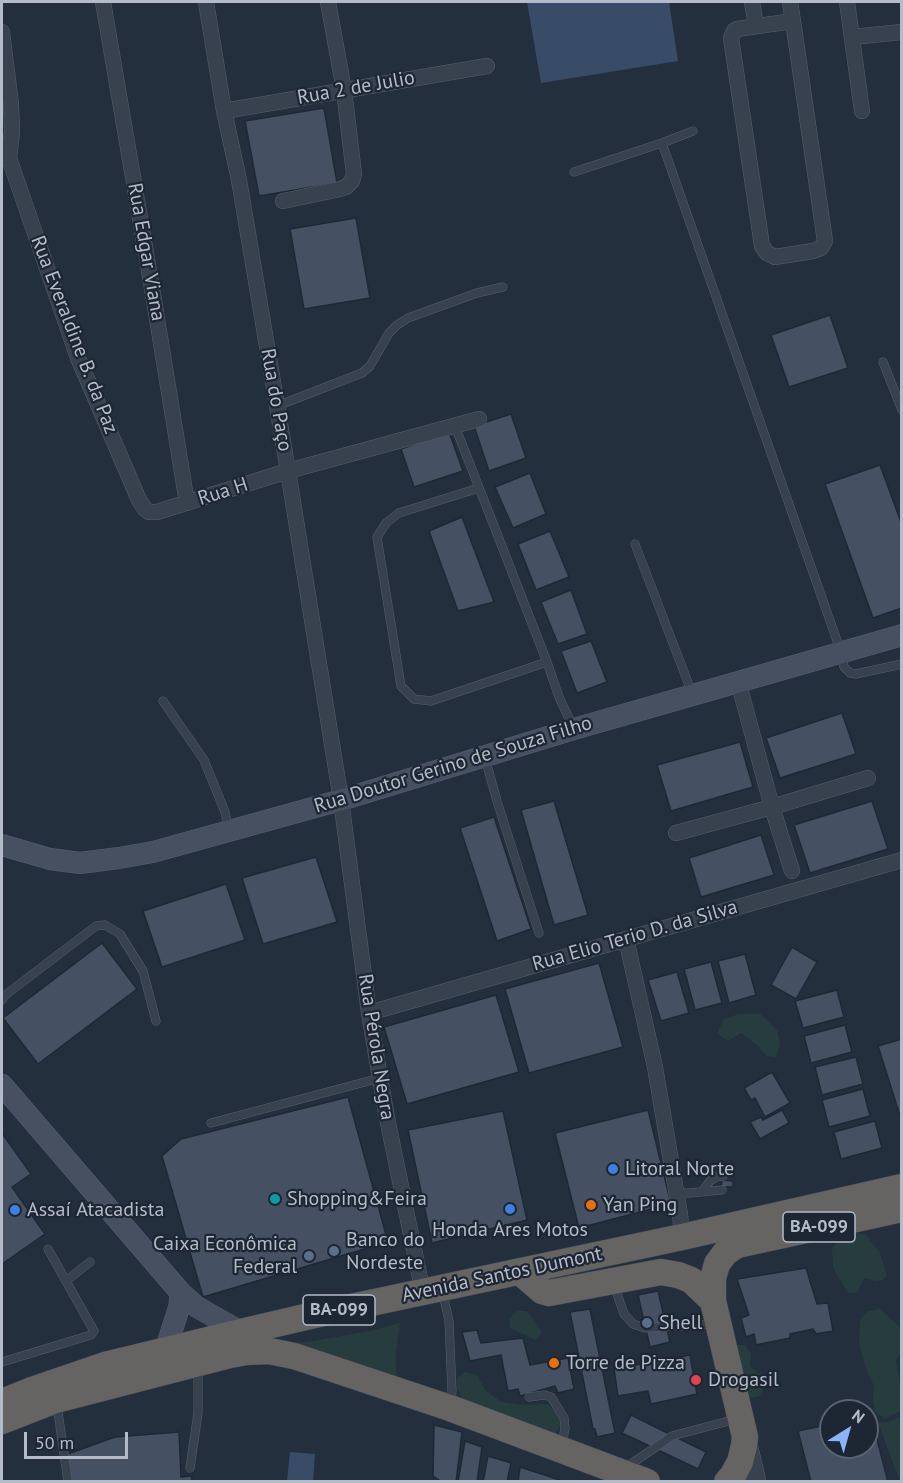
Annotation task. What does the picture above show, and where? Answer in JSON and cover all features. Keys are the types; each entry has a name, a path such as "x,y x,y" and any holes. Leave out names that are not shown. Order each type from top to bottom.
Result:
{"highway":[{"name":"Avenida Santos Dumont","path":"2,1402 105,1365 241,1332 902,1187"},
{"name":"BA-099","path":"727,1482 737,1469 744,1446 742,1427 716,1313 713,1278 717,1264 725,1253 737,1245 902,1209"},
{"path":"520,1272 542,1291 549,1293 661,1272 678,1275 691,1280 716,1313"},
{"path":"2,1421 56,1401 198,1363 246,1352 270,1351 294,1356 450,1408 647,1482"}],"main road":[{"name":"Rua Doutor Gerino de Souza Filho","path":"2,845 50,859 80,863 153,852 341,800 573,729 902,635"},
{"path":"2,1085 181,1293 197,1307 241,1332"},
{"path":"165,1351 179,1308 181,1293"}],"street":[{"name":"Rua Edgar Viana","path":"103,2 188,503"},
{"name":"Rua do Paço","path":"206,2 224,111 239,180 341,800"},
{"path":"283,201 346,187 352,181 354,174 344,90 328,2"},
{"path":"752,2 756,26"},
{"path":"790,2 793,21 825,241 821,248 813,251 775,257 767,254 762,246 731,38 737,29 793,21"},
{"path":"847,2 862,111"},
{"path":"2,32 12,132 5,153"},
{"path":"852,37 902,32"},
{"name":"Rua 2 de Julio","path":"224,111 487,66"},
{"name":"Rua Everaldine B. da Paz","path":"5,153 78,358 139,500 145,510 157,512"},
{"name":"Rua H","path":"157,512 288,471 479,419"},
{"path":"738,681 792,871"},
{"path":"676,833 868,778"},
{"name":"Rua Pérola Negra","path":"341,800 369,1012 388,1123 417,1264 433,1291"},
{"name":"Rua Elio Terio D. da Silva","path":"369,1012 902,860"},
{"path":"626,939 655,1068 682,1237"},
{"path":"742,1427 756,1482"}],"lane":[{"path":"574,172 693,131"},
{"path":"662,143 841,652 844,667 850,673 856,674 902,664"},
{"path":"277,406 362,373 370,366 389,333 408,318 477,293 503,287"},
{"path":"883,362 902,410"},
{"path":"454,426 573,729"},
{"path":"479,488 399,513 386,523 378,537 401,686 414,699 431,701 547,662"},
{"path":"635,544 693,694"},
{"path":"163,701 204,760 225,812 229,831"},
{"path":"484,756 540,933"},
{"path":"2,1000 4,996 96,926 105,924 120,934 143,971 156,1021"},
{"path":"211,1123 380,1078"},
{"path":"702,1192 710,1181 723,1176"},
{"path":"676,1194 722,1190"},
{"path":"2,1362 91,1335 94,1331 48,1249"},
{"path":"66,1281 90,1262"},
{"path":"613,1281 624,1314 633,1324 645,1328 716,1313"},
{"path":"433,1291 449,1321 452,1391 450,1408"},
{"path":"190,1468 198,1413 198,1363"},
{"path":"529,1397 544,1395 551,1397 559,1409 566,1428 561,1449"},
{"path":"56,1401 68,1482"},
{"path":"621,1472 672,1436 742,1427"}],"green space":[{"path":"738,1014 760,1014 777,1030 780,1044 776,1057 767,1056 741,1033 728,1041 717,1034 723,1020"},
{"path":"846,1234 866,1235 880,1253 887,1276 876,1281 864,1278 857,1293 847,1292 833,1268 832,1248"},
{"path":"880,1309 902,1329 901,1353 896,1360 901,1411 886,1419 879,1415 879,1399 873,1399 874,1386 859,1344 860,1320 867,1311"},
{"path":"518,1311 526,1311 542,1332 536,1340 510,1328 509,1318"},
{"path":"400,1323 396,1372 404,1392 270,1345 308,1342"},
{"path":"735,1345 745,1345 751,1353 750,1366 758,1373 765,1374 760,1396 744,1399"},
{"path":"464,1372 477,1375 485,1390 501,1402 523,1405 547,1404 559,1414 560,1425 556,1434 542,1433 464,1402 457,1389 457,1379"},
{"path":"901,1416 902,1481 900,1482 879,1425 879,1422 889,1422"}],"water":[{"path":"527,2 669,2 678,61 541,83"},
{"path":"290,1452 315,1454 313,1481 287,1481"}],"building":[{"path":"324,108 337,183 259,196 245,121"},
{"path":"356,218 370,298 304,309 290,229"},
{"path":"830,315 848,368 789,387 771,335"},
{"path":"511,414 526,458 489,471 474,426"},
{"path":"449,432 463,471 414,487 401,449"},
{"path":"880,465 902,525 902,608 873,618 825,484"},
{"path":"530,473 546,514 513,528 495,487"},
{"path":"462,517 494,602 458,611 429,531"},
{"path":"550,531 569,577 536,590 518,544"},
{"path":"571,590 587,634 558,644 541,602"},
{"path":"591,641 607,682 577,693 561,651"},
{"path":"842,713 856,754 780,778 766,738"},
{"path":"740,742 753,787 671,811 657,765"},
{"path":"554,801 588,915 554,925 521,810"},
{"path":"872,801 888,849 810,873 794,825"},
{"path":"494,817 531,929 497,941 460,828"},
{"path":"761,835 774,875 701,897 689,858"},
{"path":"316,857 337,922 263,944 242,878"},
{"path":"226,884 245,940 162,967 143,911"},
{"path":"102,943 137,989 38,1064 3,1018"},
{"path":"792,947 817,962 796,999 771,985"},
{"path":"745,954 756,995 729,1003 718,961"},
{"path":"711,962 722,1003 695,1010 684,969"},
{"path":"599,963 623,1047 529,1073 505,989"},
{"path":"677,972 689,1013 661,1021 648,980"},
{"path":"837,990 844,1017 803,1028 795,1001"},
{"path":"496,995 519,1072 407,1104 384,1027"},
{"path":"845,1025 852,1052 811,1063 804,1036"},
{"path":"902,1039 902,1122 878,1046"},
{"path":"856,1057 863,1084 822,1095 815,1067"},
{"path":"772,1072 790,1103 765,1117 755,1098 751,1100 744,1088"},
{"path":"863,1089 870,1116 829,1127 822,1100"},
{"name":"Shopping&Feira","path":"348,1097 388,1242 203,1297 162,1156 181,1139"},
{"name":"Litoral Norte","path":"648,1110 671,1204 579,1228 555,1133"},
{"path":"782,1110 789,1123 760,1139 750,1122 761,1117 763,1120"},
{"path":"503,1111 527,1220 432,1243 408,1130"},
{"path":"875,1121 882,1148 841,1159 834,1132"},
{"name":"Assaí Atacadista","path":"2,1133 31,1174 12,1187 45,1234 2,1264"},
{"path":"722,1180 733,1181 733,1187 721,1187"},
{"path":"806,1268 817,1304 828,1303 833,1331 816,1334 813,1329 790,1334 790,1338 756,1345 754,1334 746,1337 741,1318 749,1315 737,1279"},
{"path":"658,1291 670,1342 650,1347 638,1295"},
{"path":"590,1309 615,1433 597,1437 593,1429 570,1312"},
{"name":"Torre de Pizza","path":"477,1330 481,1343 523,1338 530,1365 568,1358 574,1389 558,1393 555,1386 520,1396 518,1389 508,1391 501,1355 470,1361 462,1332"},
{"path":"690,1355 697,1394 651,1404 648,1391 618,1396 614,1369"},
{"path":"631,1415 706,1452 698,1469 622,1433"},
{"path":"434,1425 462,1432 456,1482 442,1482 433,1476"},
{"path":"819,1427 819,1459 879,1459 879,1447 888,1482 811,1482 798,1431"},
{"path":"179,1432 181,1477 192,1476 191,1482 69,1482 65,1455 115,1437"},
{"path":"465,1441 482,1447 477,1482 458,1482"},
{"path":"488,1456 511,1463 507,1482 483,1482"},
{"path":"520,1467 566,1482 518,1482"}],"place":[{"name":"Litoral Norte","path":"613,1169"},
{"name":"Shopping&Feira","path":"275,1199"},
{"name":"Yan Ping","path":"591,1205"},
{"name":"Honda Ares Motos","path":"510,1209"},
{"name":"Assaí Atacadista","path":"15,1210"},
{"name":"Banco do Nordeste","path":"334,1251"},
{"name":"Caixa Econômica Federal","path":"309,1256"},
{"name":"Shell","path":"647,1323"},
{"name":"Torre de Pizza","path":"554,1363"},
{"name":"Drogasil","path":"696,1380"}]}
